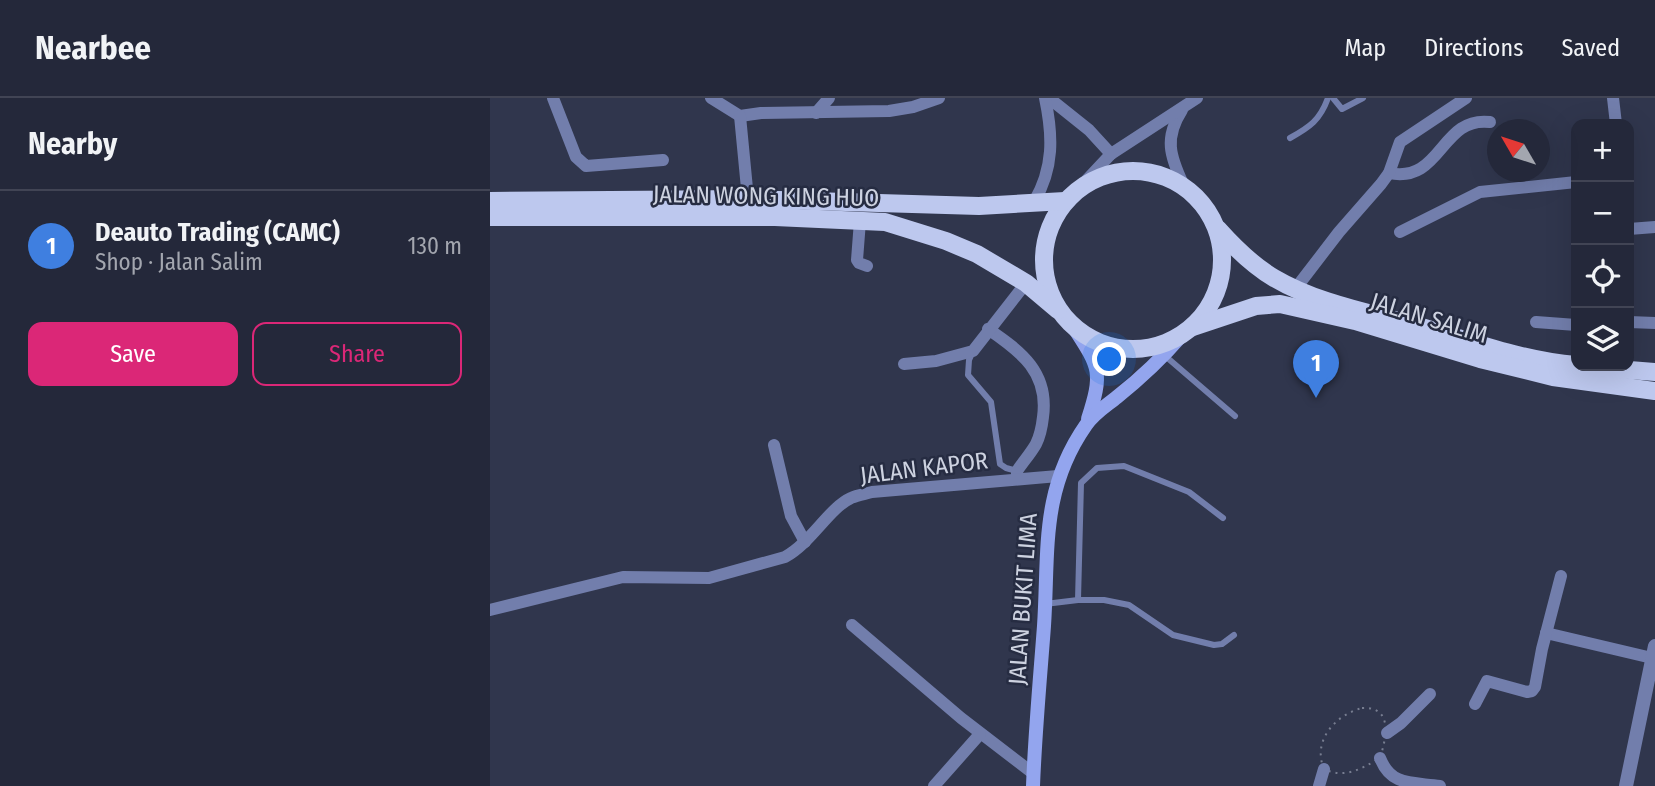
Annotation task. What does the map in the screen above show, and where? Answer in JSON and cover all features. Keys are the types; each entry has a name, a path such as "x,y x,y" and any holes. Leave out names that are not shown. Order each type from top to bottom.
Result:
{"main road":[{"path":"1121,170 1143,170 1164,175 1183,184 1198,197 1218,229 1223,256 1220,282 1210,307 1188,331 1087,424 1096,394 1095,360 1074,328 1058,310 1046,284 1043,255 1050,226 1065,201 1081,186 1100,176 1121,170"},
{"name":"JALAN WONG KING HUO","path":"490,201 748,199 979,206 1065,201"},
{"name":"JALAN WONG KING HUO","path":"490,218 775,217 886,222 946,241 976,254 1026,284 1058,310"},
{"name":"JALAN SALIM","path":"1218,229 1234,248 1276,279 1334,303 1503,351 1571,365"},
{"name":"JALAN SALIM","path":"1188,331 1256,306 1280,304 1355,321 1480,359 1553,377 1608,383 1651,392"},
{"path":"1074,328 1094,341 1128,349 1162,345 1188,331"},
{"name":"JALAN SALIM","path":"1634,370 1655,372"},
{"name":"JALAN BUKIT LIMA","path":"1034,780 1049,521 1058,476 1087,424"}],"street":[{"path":"553,98 580,163 586,166 663,160"},
{"path":"711,98 740,116 761,113 889,111 913,107 939,98"},
{"path":"816,113 829,98"},
{"path":"1047,98 1089,130 1111,154"},
{"path":"1034,202 1049,167 1052,146 1047,98"},
{"path":"1081,186 1111,154 1197,98"},
{"path":"1296,288 1389,173 1401,142 1466,98"},
{"path":"1612,98 1615,119"},
{"path":"1182,109 1175,121 1170,154 1183,184"},
{"path":"740,116 748,199"},
{"path":"1389,173 1403,176 1419,171 1458,131 1477,120 1487,122"},
{"path":"1400,232 1480,192 1571,183"},
{"path":"860,221 857,260 867,266"},
{"path":"1634,229 1655,227"},
{"path":"904,364 936,361 973,351 1026,284"},
{"path":"1536,322 1571,325"},
{"path":"1634,322 1655,323"},
{"path":"988,329 1025,359 1042,382 1044,412 1037,443 1017,475"},
{"path":"774,445 791,516 805,542"},
{"name":"JALAN KAPOR","path":"490,610 623,577 709,578 785,557 795,552 850,498 872,492 1017,475 1058,476"},
{"path":"1475,704 1487,681 1527,692 1535,687 1561,576"},
{"path":"852,625 1034,780"},
{"path":"1546,633 1654,652 1626,786"},
{"path":"1387,733 1430,694"},
{"path":"934,786 980,733"},
{"path":"1380,758 1385,772 1393,780 1440,786"},
{"path":"1319,786 1324,769"}],"lane":[{"path":"1290,138 1314,124 1330,98 1342,110 1363,98"},
{"path":"973,351 968,375 987,396 993,408 1000,464 1017,475"},
{"path":"1164,355 1235,416"},
{"path":"1078,600 1081,483 1097,468 1124,466 1134,469 1189,492 1223,518"},
{"path":"1045,604 1104,600 1129,605 1173,635 1214,645 1222,644 1234,635"}],"path":[{"path":"1369,708 1381,714 1387,733 1380,758 1366,767 1349,773 1334,774 1324,769 1319,748 1321,741 1334,724 1354,710 1369,708"}],"place":[{"name":"Deauto Trading (CAMC)","path":"1316,398"}]}
